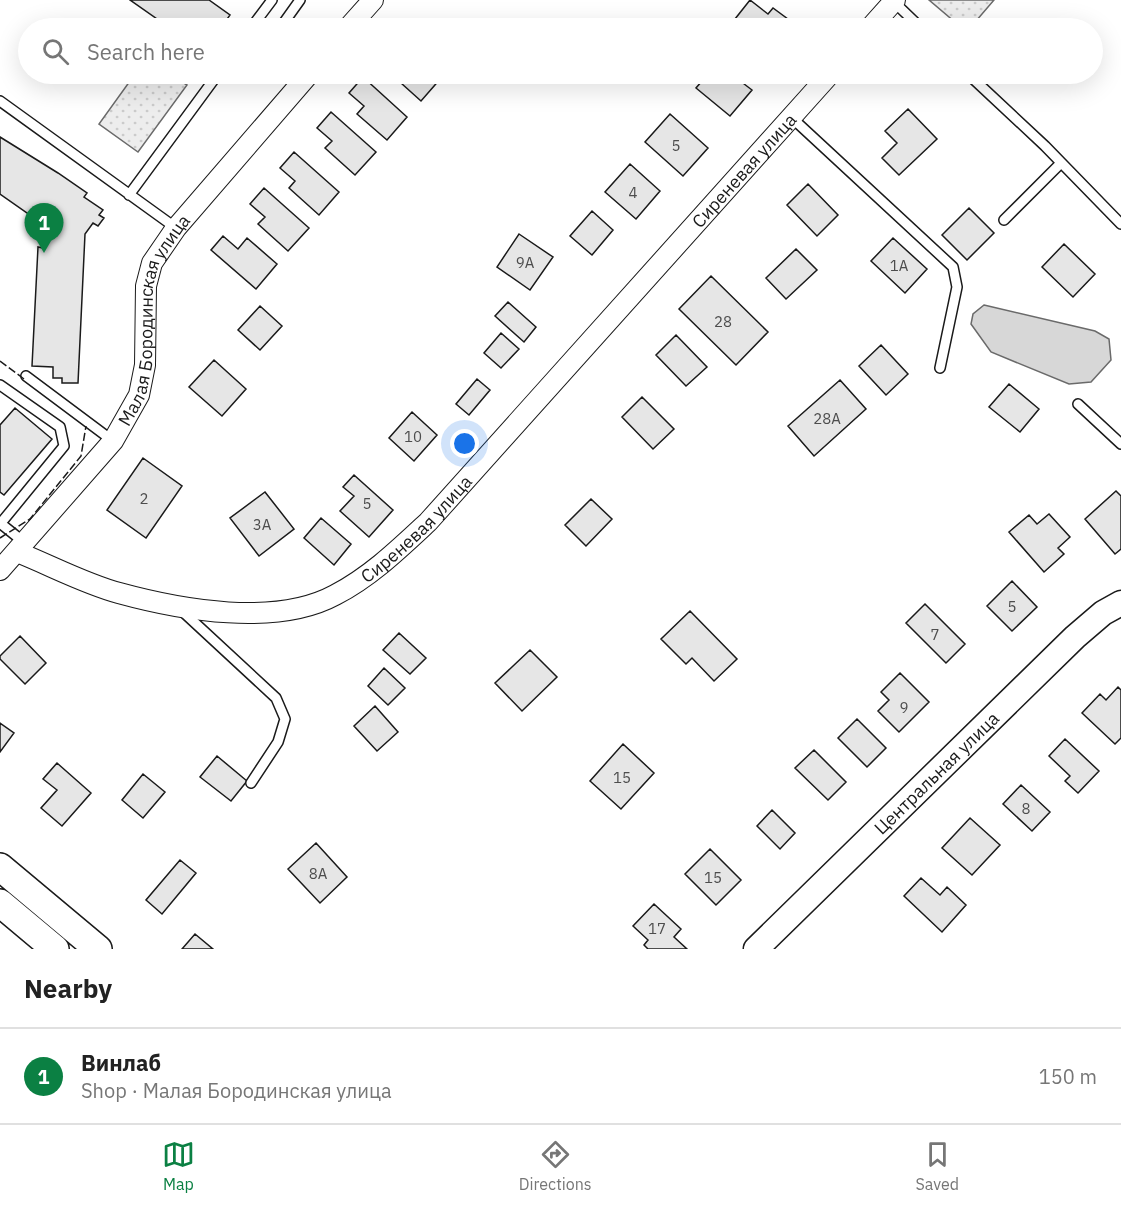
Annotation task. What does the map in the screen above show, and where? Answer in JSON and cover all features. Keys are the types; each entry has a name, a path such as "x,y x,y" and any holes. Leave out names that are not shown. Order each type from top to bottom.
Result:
{"main road":[{"path":"0,867 98,949"},
{"path":"0,903 55,949"}],"street":[{"path":"357,18 373,0"},
{"path":"879,18 894,1"},
{"name":"Малая Бородинская улица","path":"0,570 113,441 139,395 145,365 146,286 152,263 176,228 300,84"},
{"name":"Сиреневая улица","path":"21,547 118,593 214,612 269,611 306,607 334,596 395,553 428,522 821,84"},
{"name":"Центральная улица","path":"756,949 1075,637 1103,613 1121,603"}],"lane":[{"path":"258,18 272,0"},
{"path":"287,18 300,0"},
{"path":"894,1 911,18"},
{"path":"129,195 211,84"},
{"path":"979,84 1121,224"},
{"path":"0,101 176,228"},
{"path":"791,117 953,267 957,287 940,368"},
{"path":"1004,220 1061,163"},
{"path":"26,376 113,441"},
{"path":"0,385 56,423 62,432 64,446 0,523 21,547"},
{"path":"1078,404 1121,444"},
{"path":"175,604 276,698 285,719 278,742 251,783"}],"shaded area":[{"path":"929,0 994,0 979,18 950,18"},
{"path":"128,84 187,85 138,152 99,124"},
{"path":"984,305 1095,331 1109,339 1111,360 1091,382 1069,384 991,352 971,324 973,314"}],"building":[{"path":"130,0 209,0 230,15 228,18 156,18"},
{"path":"750,0 768,14 773,8 786,18 736,18"},
{"path":"357,84 371,84 407,117 387,140 357,114 364,106 349,93"},
{"path":"402,84 436,84 421,101"},
{"path":"699,84 744,84 752,90 730,116 696,88"},
{"path":"908,109 937,139 899,175 882,158 897,143 885,131"},
{"path":"331,112 376,152 355,175 325,148 332,141 317,128"},
{"path":"670,114 708,148 683,176 645,142"},
{"path":"0,137 87,193 84,197 103,210 99,215 104,218 98,226 93,223 85,234 78,383 62,383 62,378 53,378 53,367 32,366 38,247 43,248 44,225 0,194"},
{"path":"294,152 339,192 319,215 289,188 295,181 280,168"},
{"path":"630,164 660,191 636,219 605,192"},
{"path":"808,184 838,215 817,236 787,205"},
{"path":"264,188 309,228 288,251 258,224 265,217 250,204"},
{"path":"969,208 994,233 967,260 942,235"},
{"path":"592,211 613,230 592,255 570,236"},
{"path":"519,234 553,257 530,290 497,267"},
{"path":"223,236 238,249 247,238 277,264 256,289 211,250"},
{"path":"893,238 927,269 905,293 871,261"},
{"path":"1064,244 1095,274 1073,297 1042,267"},
{"path":"796,249 817,270 786,299 766,278"},
{"path":"711,276 768,332 736,365 679,309"},
{"path":"508,302 536,327 524,342 495,316"},
{"path":"260,306 282,326 260,350 238,330"},
{"path":"501,333 519,349 501,368 484,353"},
{"path":"676,335 707,367 686,386 656,355"},
{"path":"881,345 908,374 886,395 859,366"},
{"path":"214,360 246,389 222,416 189,387"},
{"path":"477,379 490,390 469,415 456,404"},
{"path":"840,380 866,409 814,456 788,426"},
{"path":"1009,384 1039,409 1020,432 989,407"},
{"path":"642,397 674,429 653,449 622,417"},
{"path":"15,408 52,439 4,495 0,492 0,425"},
{"path":"412,412 437,435 414,461 389,438"},
{"path":"143,458 182,486 146,538 107,510"},
{"path":"354,475 393,510 369,537 340,511 354,496 343,487"},
{"path":"1116,491 1121,496 1121,549 1115,554 1085,519"},
{"path":"265,492 294,529 259,556 230,518"},
{"path":"591,499 612,519 586,546 565,525"},
{"path":"1049,514 1070,537 1058,548 1064,554 1044,572 1009,532 1029,515 1037,524"},
{"path":"321,518 351,544 334,565 304,538"},
{"path":"1012,581 1037,607 1012,631 987,606"},
{"path":"925,604 965,644 946,663 906,623"},
{"path":"690,611 737,659 714,681 692,658 686,664 661,639"},
{"path":"399,633 426,658 410,674 383,650"},
{"path":"20,636 46,663 25,684 0,659 0,656"},
{"path":"530,650 557,677 522,711 495,683"},
{"path":"384,668 405,688 388,705 368,686"},
{"path":"900,673 929,702 899,732 878,711 889,700 881,692"},
{"path":"1118,687 1121,690 1121,738 1115,744 1082,713 1100,694 1106,700"},
{"path":"375,706 398,732 377,751 354,726"},
{"path":"857,719 886,748 867,767 838,738"},
{"path":"0,723 14,733 0,752"},
{"path":"1065,739 1099,771 1078,793 1065,781 1070,776 1049,756"},
{"path":"623,744 654,773 621,809 590,781"},
{"path":"814,750 846,782 828,800 795,768"},
{"path":"217,756 247,781 231,801 200,777"},
{"path":"57,763 91,793 62,826 41,808 57,790 43,779"},
{"path":"143,774 165,792 143,818 122,800"},
{"path":"1021,785 1050,812 1032,831 1003,804"},
{"path":"772,810 795,833 780,849 757,826"},
{"path":"970,818 1000,845 972,875 942,848"},
{"path":"316,843 347,877 320,903 288,869"},
{"path":"710,849 741,880 716,905 685,874"},
{"path":"180,860 196,873 162,914 146,900"},
{"path":"921,878 940,895 947,887 966,905 942,932 904,896"},
{"path":"654,904 681,929 674,937 687,949 648,949 644,945 648,940 633,926"},
{"path":"195,934 213,949 182,949"}],"fence":[{"path":"0,361 24,379"},
{"path":"0,538 30,519 81,456 86,426"}],"place":[{"name":"Винлаб","path":"44,253"}]}
